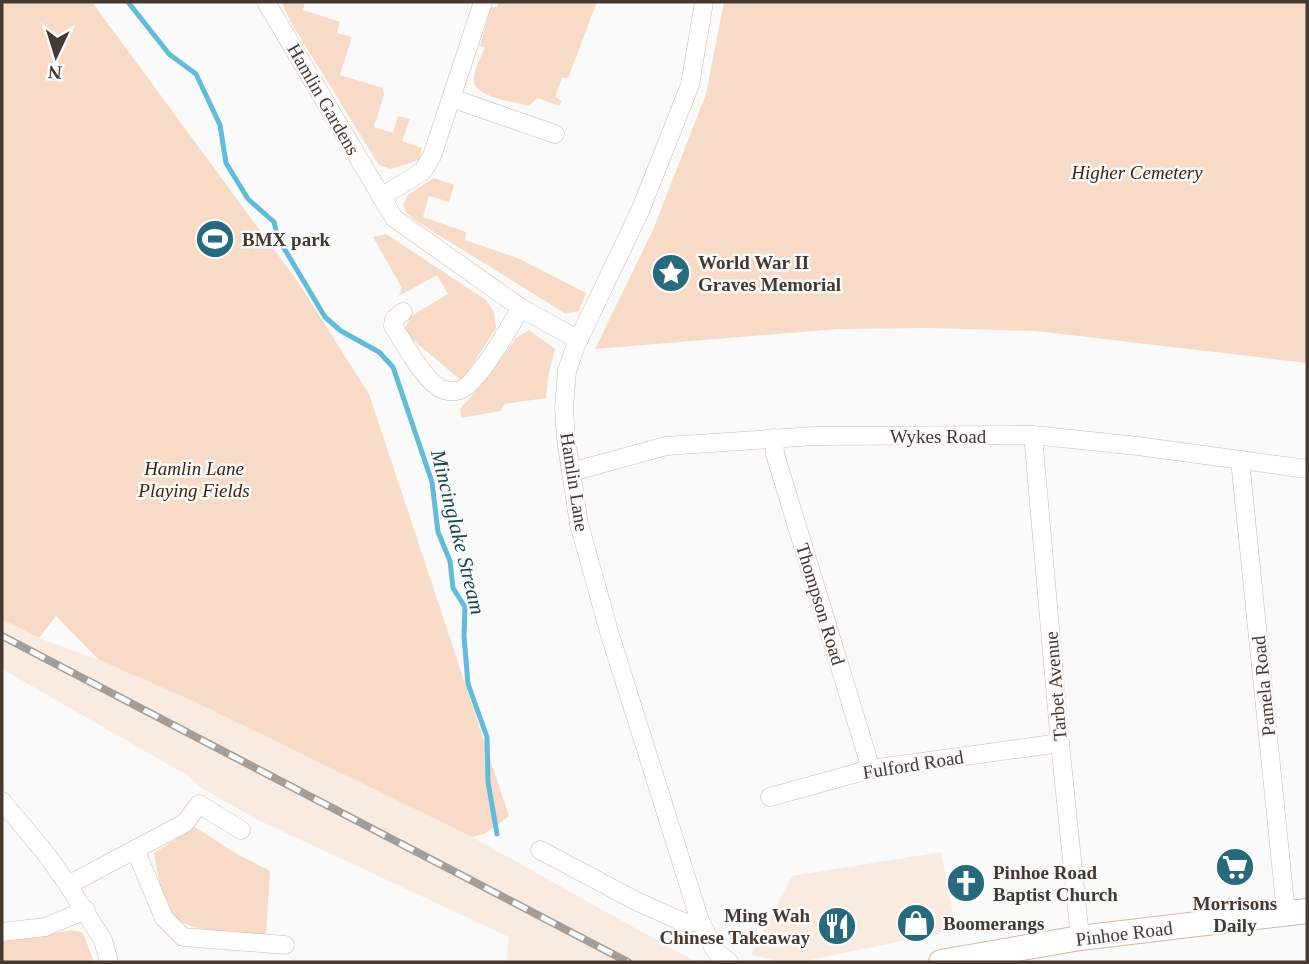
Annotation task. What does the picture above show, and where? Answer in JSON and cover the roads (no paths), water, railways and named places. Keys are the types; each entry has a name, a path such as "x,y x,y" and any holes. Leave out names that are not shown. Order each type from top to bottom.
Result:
{"main road":[{"name":"Pinhoe Road","path":"941,962 1080,938 1296,912"}],"street":[{"name":"Hamlin Gardens","path":"266,2 394,218 521,308 579,340"},
{"path":"381,197 423,172 432,156 483,2"},
{"name":"Hamlin Lane","path":"704,2 690,85 640,211 579,340 568,372 565,393 566,439 579,524 610,635 700,921 716,952 729,962"},
{"path":"451,99 555,134"},
{"path":"403,312 394,319 393,326 430,380 441,390 451,392 464,388 478,374 521,308"},
{"name":"Wykes Road","path":"571,472 666,446 774,438 1033,435 1307,468"},
{"name":"Tarbet Avenue","path":"1033,435 1080,938"},
{"name":"Thompson Road","path":"774,438 775,454 871,769"},
{"name":"Pamela Road","path":"1240,460 1296,912"},
{"name":"Fulford Road","path":"770,797 871,769 1060,743"},
{"path":"2,801 47,855 86,910 103,940 109,962"},
{"path":"68,885 185,823 199,804 241,830"},
{"path":"135,849 164,918 183,937 285,945"},
{"path":"540,850 635,901 687,923 700,921"},
{"path":"2,932 45,927 86,910"}],"waterway":[{"name":"Mincinglake Stream","path":"128,2 169,54 196,74 220,125 226,163 248,199 274,222 278,238 325,317 341,331 379,352 393,367 432,482 438,532 450,561 453,588 465,607 464,636 468,684 487,737 488,782 497,834"}],"railway":[{"path":"2,636 628,962"}],"place":[{"name":"BMX park","path":"215,239"},
{"name":"World War II Graves Memorial","path":"671,273"},
{"name":"Morrisons Daily","path":"1235,867"},
{"name":"Pinhoe Road Baptist Church","path":"966,883"},
{"name":"Boomerangs","path":"916,923"},
{"name":"Ming Wah Chinese Takeaway","path":"837,926"}],"park label":[{"name":"Higher Cemetery","path":"1137,172"},
{"name":"Hamlin Lane Playing Fields","path":"194,479"}]}
